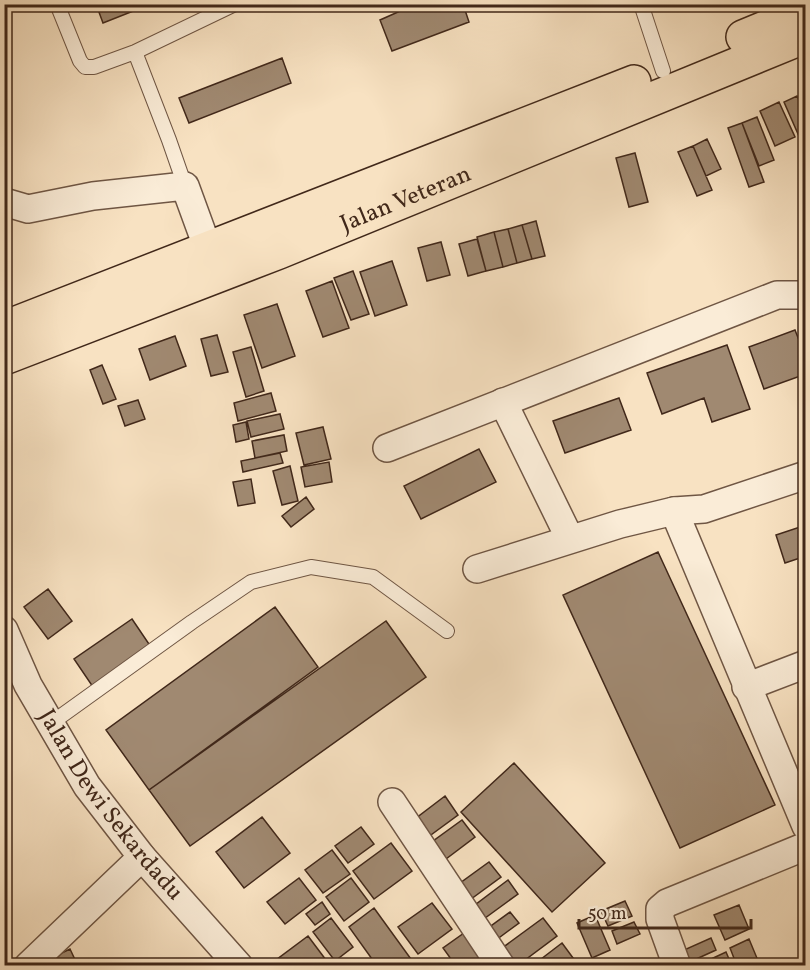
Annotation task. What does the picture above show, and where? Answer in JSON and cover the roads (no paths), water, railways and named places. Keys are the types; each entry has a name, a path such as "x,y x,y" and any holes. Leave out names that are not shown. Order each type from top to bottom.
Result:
{"highway":[{"name":"Jalan Veteran","path":"4,328 663,71 806,11"},
{"name":"Jalan Veteran","path":"4,358 279,252 806,36"}],"street":[{"path":"4,202 28,209 93,196 185,186 208,249"},
{"path":"387,448 777,295 806,295"},
{"path":"503,402 570,539"},
{"path":"477,569 570,539 674,510 704,509 806,475"},
{"path":"674,510 806,826"},
{"name":"Jalan Dewi Sekardadu","path":"4,630 28,685 87,786 142,857 239,966"},
{"path":"746,687 806,663"},
{"path":"392,802 501,966"},
{"path":"677,966 660,919 660,909 667,903 806,846"},
{"path":"28,966 142,857"}],"lane":[{"path":"57,4 85,68 135,52 236,4"},
{"path":"641,4 663,71"},
{"path":"135,52 185,186"},
{"path":"51,724 251,582 311,567 373,577 447,631"}]}
